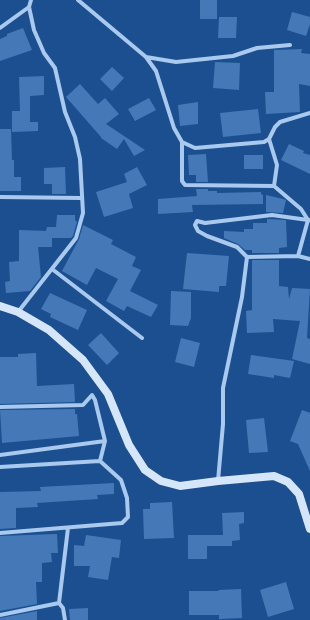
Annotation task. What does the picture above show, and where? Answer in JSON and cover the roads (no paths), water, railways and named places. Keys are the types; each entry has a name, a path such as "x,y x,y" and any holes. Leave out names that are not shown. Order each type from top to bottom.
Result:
{"main road":[{"path":"0,306 18,312 49,330 83,360 108,394 129,445 145,470 161,481 180,486 274,476 288,482 299,494 309,523"}],"street":[{"path":"0,28 29,7 32,0"},
{"path":"78,0 146,57 156,71 174,128 182,142 182,181 185,184 274,186 302,209 309,220 298,256"},
{"path":"18,312 44,282 76,238 83,213 80,159 75,137 65,112 55,68 44,53 34,30 29,7"},
{"path":"146,57 176,62 233,56 257,48 290,46"},
{"path":"182,142 196,148 264,142 269,139 275,127 280,122 309,115"},
{"path":"269,139 277,165 274,186"},
{"path":"0,197 82,198"},
{"path":"309,220 272,215 205,223 197,221 196,226 198,231 207,236 237,247 247,257 298,256 310,259"},
{"path":"218,481 223,424 223,388 242,297 247,257"},
{"path":"52,269 142,338"},
{"path":"0,407 83,405 92,395 96,400 105,441 100,461"},
{"path":"0,455 105,441"},
{"path":"0,467 100,461 121,480 127,498 128,517 122,522 0,533"},
{"path":"65,620 63,608 59,603 68,528"},
{"path":"0,615 59,603"}]}
